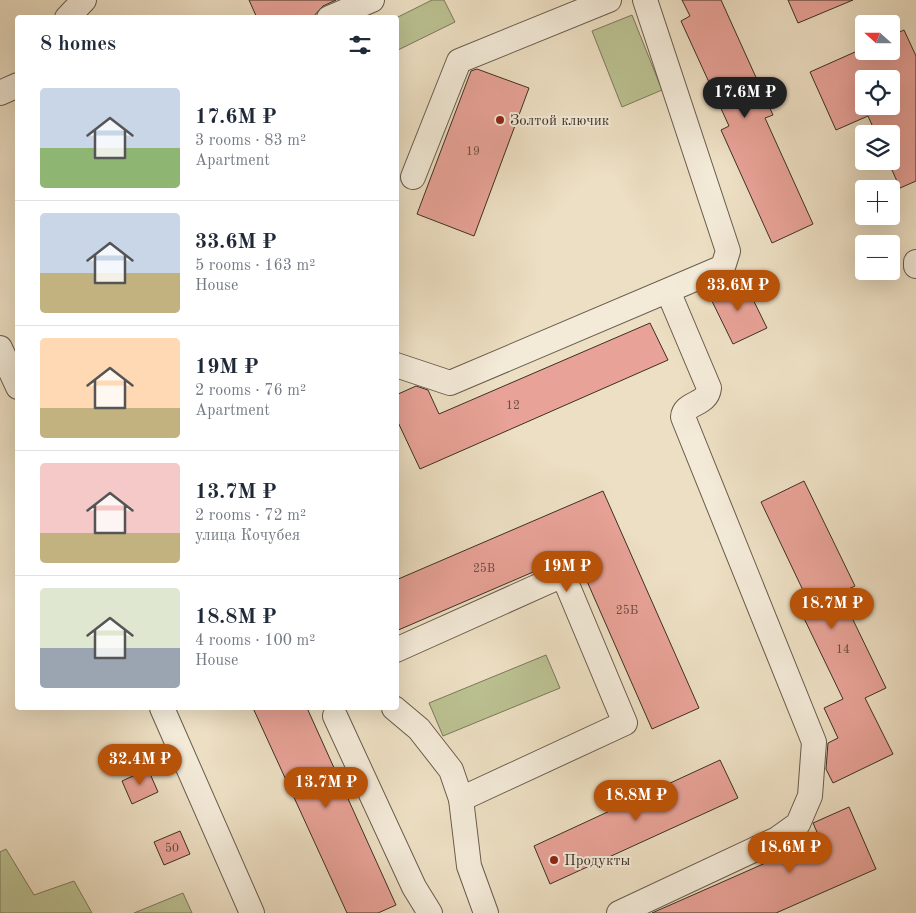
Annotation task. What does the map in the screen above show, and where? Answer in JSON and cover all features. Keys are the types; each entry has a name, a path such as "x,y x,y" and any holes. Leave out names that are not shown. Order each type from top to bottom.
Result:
{"street":[{"path":"70,15 84,0"},
{"path":"336,15 372,0"},
{"path":"413,177 459,60 609,0"},
{"path":"399,366 450,383 723,267 728,251 646,0"},
{"path":"0,93 15,86"},
{"path":"619,913 778,839 798,824 810,796 811,788 814,742 683,417 687,409 704,399 708,394 709,388 668,291"},
{"path":"0,348 15,380"},
{"path":"399,649 563,574 625,723 461,799"},
{"path":"163,710 252,913"},
{"path":"396,710 419,729 451,770 461,799 469,866 486,913"},
{"path":"335,716 414,887 430,913"}],"green space":[{"path":"432,0 444,0 455,22 399,50 399,16"},
{"path":"632,15 662,90 622,107 592,31"},
{"path":"546,655 560,688 443,736 429,703"},
{"path":"6,849 34,895 74,881 92,913 0,913 0,852"},
{"path":"183,893 192,913 134,913"}],"building":[{"path":"249,0 336,0 323,6 315,15 256,15"},
{"path":"682,0 721,0 773,115 765,118 813,224 772,243 721,130 729,126 681,21 690,16"},
{"path":"788,0 853,0 798,23"},
{"path":"904,30 916,56 916,181 900,188 900,180 896,180 892,170 900,170 900,125 872,125 868,116 836,130 810,72 855,52 855,60 900,60 900,32"},
{"path":"477,69 529,88 474,236 417,214 471,71"},
{"path":"743,279 767,328 733,344 709,295"},
{"path":"650,323 668,360 420,469 399,424 399,394 416,386 428,390 439,414"},
{"path":"804,481 855,586 840,593 886,688 865,698 893,754 833,783 826,769 828,743 838,738 824,708 843,699 800,610 810,605 761,502"},
{"path":"603,491 699,708 652,729 575,554 399,630 399,579"},
{"path":"254,710 308,710 396,905 378,913 347,913"},
{"path":"720,760 738,798 550,884 534,846"},
{"path":"148,769 158,792 132,804 122,781"},
{"path":"849,807 876,869 776,913 652,913 820,839 813,823"},
{"path":"180,831 190,854 164,865 154,842"}],"place":[{"name":"Золтой ключик","path":"500,120"},
{"name":"Продукты","path":"554,860"}]}
